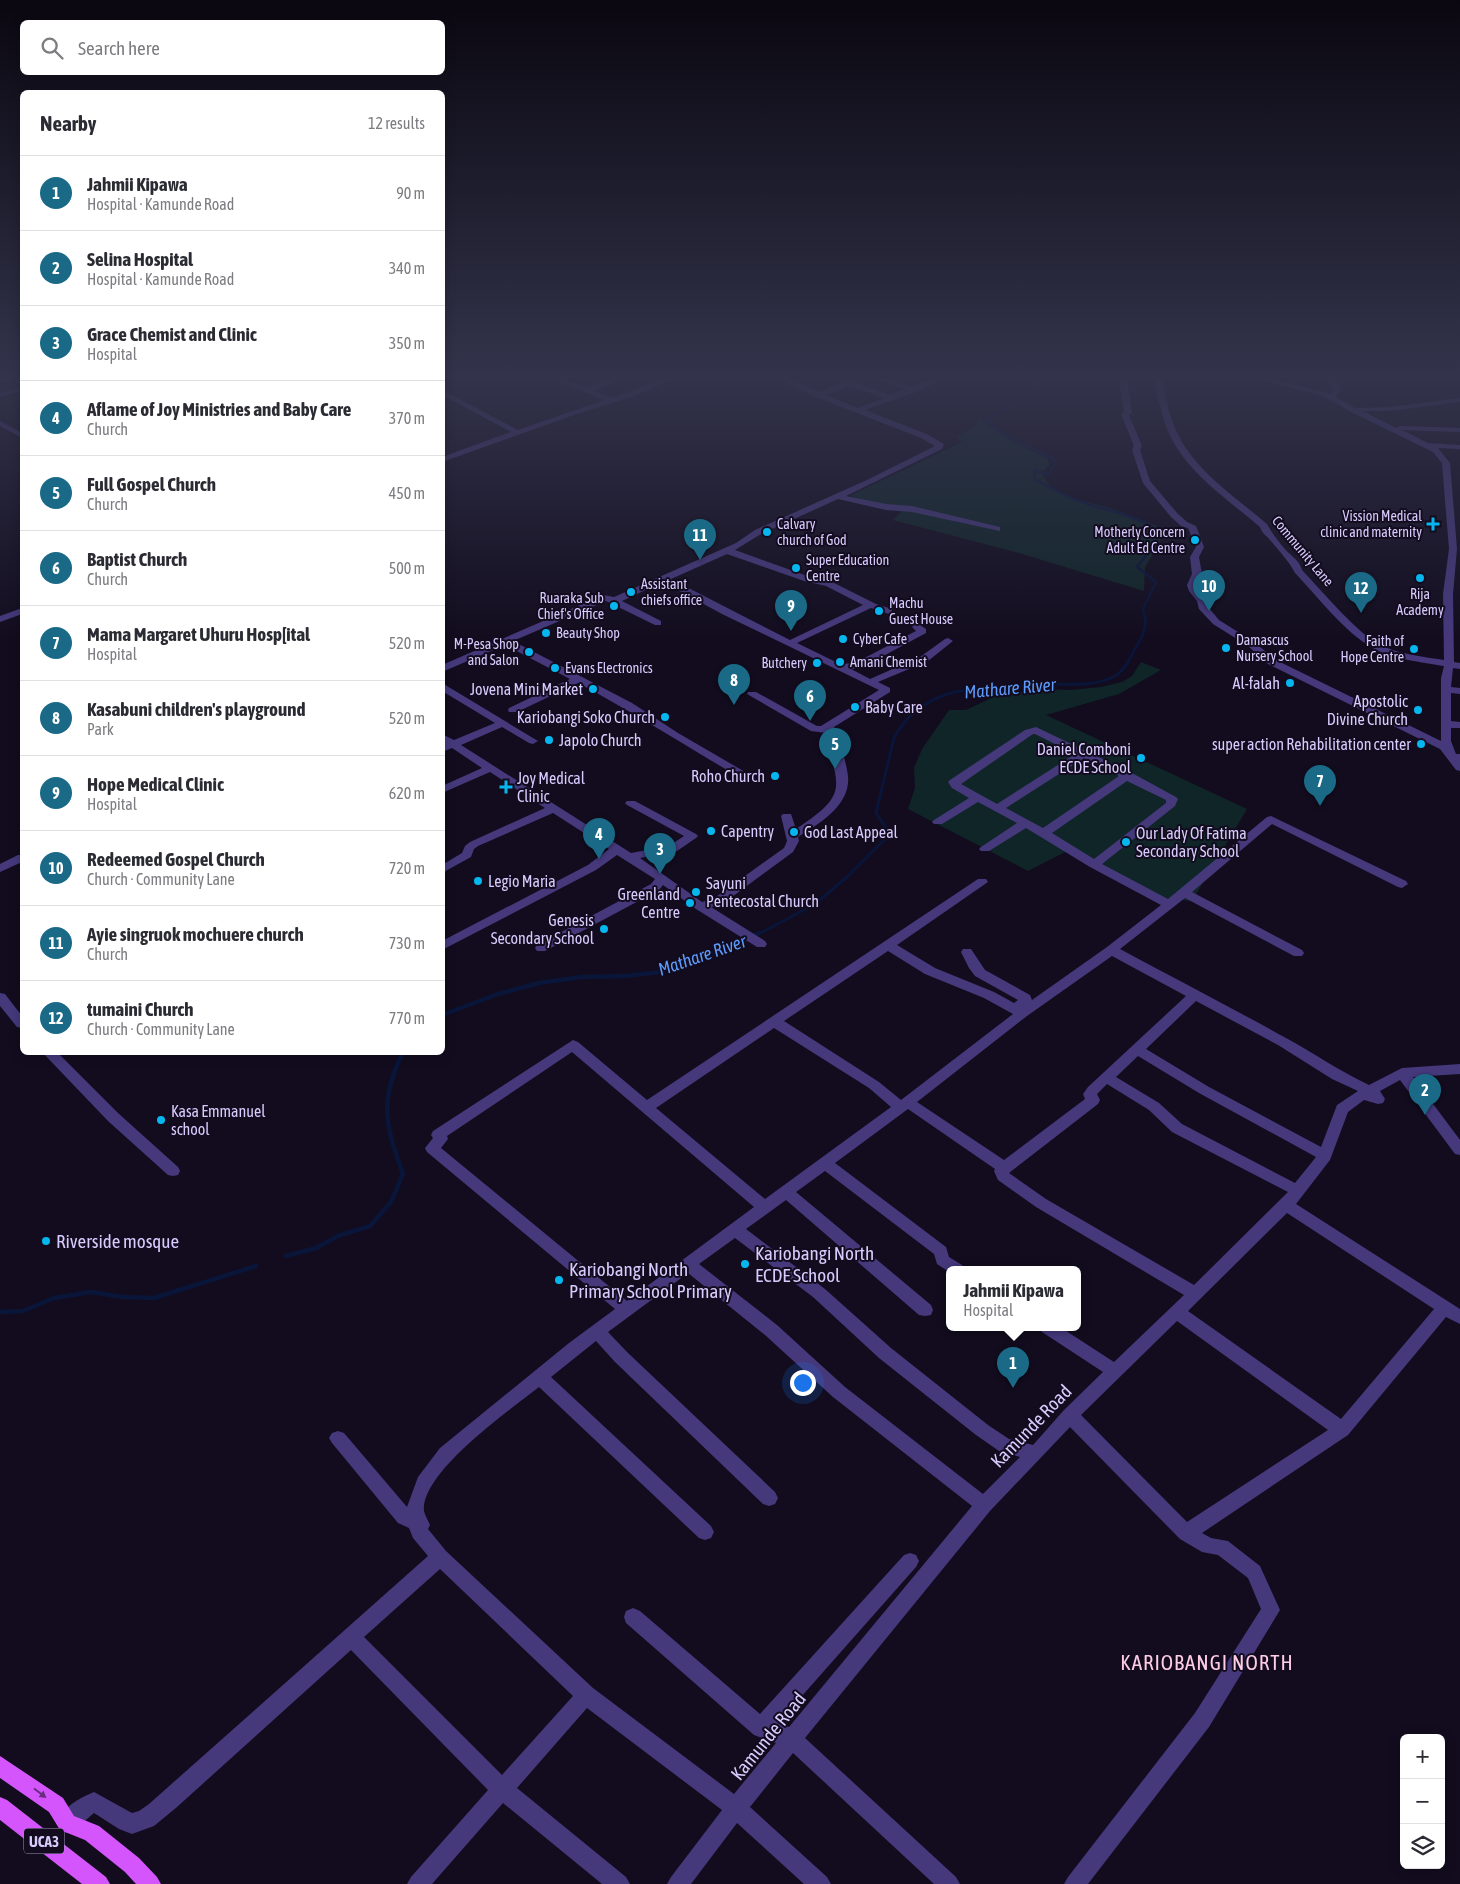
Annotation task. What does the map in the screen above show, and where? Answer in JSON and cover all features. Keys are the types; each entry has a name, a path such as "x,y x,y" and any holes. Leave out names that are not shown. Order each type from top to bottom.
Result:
{"main road":[{"name":"UCA3","path":"0,1766 56,1805 67,1823 92,1833 132,1865 150,1884"},
{"name":"UCA3","path":"0,1807 94,1879"}],"street":[{"path":"614,601 726,550 758,532 838,497 907,463"},
{"path":"1140,463 1144,478 1174,515 1184,524 1192,526 1196,533 1200,547 1195,553 1193,562 1197,574 1192,585 1194,592 1202,600 1207,613 1228,631 1250,644 1272,662 1444,747 1456,757"},
{"name":"Community Lane","path":"1192,463 1264,526 1266,532 1271,535 1286,556 1294,562 1298,571 1356,631 1377,647 1392,653 1460,666"},
{"path":"1449,463 1451,482 1447,487 1456,519 1456,562 1449,586 1448,608 1455,636 1446,689 1446,741 1456,757 1460,768"},
{"path":"838,497 886,507 912,509 997,529"},
{"path":"726,550 807,579 830,584 870,605 889,611"},
{"path":"662,578 724,612 886,690 827,730 815,728 752,694"},
{"path":"1449,586 1460,587"},
{"path":"445,668 606,597 658,623"},
{"path":"790,644 870,605"},
{"path":"1448,608 1460,610"},
{"path":"0,619 20,612"},
{"path":"841,667 857,666 923,631 917,627"},
{"path":"505,641 628,705 674,735 748,778"},
{"path":"871,682 924,659 948,641"},
{"path":"513,710 578,679"},
{"path":"445,688 533,741"},
{"path":"1446,689 1460,691"},
{"path":"827,730 851,705 873,694"},
{"path":"448,747 503,722"},
{"path":"1446,724 1460,725"},
{"path":"793,835 811,824 842,794 843,784 827,730"},
{"path":"1094,864 1172,802 1172,799 1041,732 1032,731 954,782 954,785 1025,822 1094,864 1169,905"},
{"path":"448,747 490,768 554,808 662,878 700,906 759,943"},
{"path":"998,808 1083,754"},
{"path":"445,789 490,768"},
{"path":"1044,833 1128,775"},
{"path":"938,822 978,797"},
{"path":"628,857 673,849 692,836 631,803"},
{"path":"445,868 467,855 469,848 474,844 554,808"},
{"path":"700,906 717,902 789,850 793,841 787,816"},
{"path":"820,1884 736,1808 586,1695 440,1557 419,1532 416,1508 424,1483 446,1453 597,1332 904,1105 1018,1011 1111,950 1184,893 1271,819 1402,884"},
{"path":"986,849 1025,822"},
{"path":"445,945 508,914 595,866 611,855 616,849"},
{"path":"0,868 20,859"},
{"path":"540,948 654,887 662,878"},
{"path":"647,1107 982,882"},
{"path":"1184,893 1298,952"},
{"path":"887,945 930,971 989,995 1018,1011"},
{"path":"1111,950 1283,1042 1337,1076 1371,1092 1378,1099 1362,1095"},
{"path":"967,952 975,968 980,973 1025,998 1026,1001 1018,1011"},
{"path":"1196,994 1091,1092 1093,1100 1001,1171 1003,1176 1041,1203 1196,1294"},
{"path":"0,997 20,1022"},
{"path":"775,1022 1004,1168"},
{"path":"626,1310 432,1148 441,1138 438,1135 573,1045 764,1207"},
{"path":"1138,1050 1204,1090 1325,1156"},
{"path":"51,1055 113,1117 173,1171"},
{"name":"Kamunde Road","path":"678,1884 736,1808 918,1582 984,1505 1036,1453 1070,1414 1116,1372 1286,1205 1325,1156 1342,1110 1362,1095 1402,1073 1460,1069"},
{"path":"1402,1073 1460,1150"},
{"path":"1107,1078 1150,1104 1178,1128 1256,1171 1297,1190"},
{"path":"825,1163 928,1240 941,1251 942,1260 952,1266"},
{"path":"786,1192 925,1310"},
{"path":"1286,1205 1460,1317"},
{"path":"735,1229 819,1293 885,1353 982,1430 1005,1446 1036,1453"},
{"path":"688,1264 771,1330 839,1392 984,1505"},
{"path":"1186,1533 1342,1430 1445,1307"},
{"path":"1176,1311 1342,1430"},
{"path":"1054,1331 1116,1372"},
{"path":"597,1332 769,1498"},
{"path":"540,1377 705,1532"},
{"path":"1070,1414 1186,1533 1208,1546 1222,1547 1254,1572 1271,1610 1202,1720 1075,1884"},
{"path":"338,1438 404,1517 421,1525 416,1508"},
{"path":"67,1823 81,1809 94,1802 125,1823 136,1824 145,1821 440,1557"},
{"path":"761,1728 910,1561"},
{"path":"633,1617 761,1728 790,1737 949,1884"},
{"path":"352,1637 502,1789 619,1884"},
{"path":"418,1884 586,1695"}],"green space":[{"path":"918,463 1049,463 1042,473 1053,488 1071,497 1115,510 1157,526 1162,536 1145,567 1144,591 1019,553 893,520 902,511 849,496"},
{"path":"1141,662 1161,670 1119,694 1046,715 1247,809 1192,901 1150,897 1073,848 1028,871 908,809 915,788 914,768 922,749 949,710 966,710 998,695 1042,689 1071,690 1101,687 1122,682 1132,676"}],"waterway":[{"name":"Mathare River","path":"1054,463 1048,474 1035,471 1034,478 1075,500 1130,517 1153,527 1157,538 1153,547 1137,567 1156,582 1143,609 1145,618"},
{"name":"Mathare River","path":"757,935 815,904 847,877 890,834 876,813 894,738 900,728 915,712 934,699 956,692 991,690 1034,684 1081,684 1107,680 1122,671 1127,664 1143,634 1145,618"},
{"name":"Mathare River","path":"445,1014 498,994 539,983 581,977 626,976 661,972 681,962 729,949 759,933"},
{"name":"Mathare River","path":"286,1256 316,1248 338,1236 370,1226 391,1202 403,1174 392,1141 387,1113 388,1099 390,1085 402,1055"},
{"name":"Mathare River","path":"0,1312 23,1311 54,1298 91,1292 123,1297 154,1298 256,1266"}],"place":[{"name":"Vission Medical clinic and maternity","path":"1433,524"},
{"name":"Calvary church of God","path":"767,532"},
{"name":"Motherly Concern Adult Ed Centre","path":"1195,540"},
{"name":"Ayie singruok mochuere church","path":"700,560"},
{"name":"Super Education Centre","path":"796,568"},
{"name":"Rija Academy","path":"1420,578"},
{"name":"Assistant chiefs office","path":"631,592"},
{"name":"Ruaraka Sub Chief's Office","path":"614,606"},
{"name":"Machu Guest House","path":"879,611"},
{"name":"Redeemed Gospel Church","path":"1209,611"},
{"name":"tumaini Church","path":"1361,613"},
{"name":"Hope Medical Clinic","path":"791,631"},
{"name":"Beauty Shop","path":"546,633"},
{"name":"Cyber Cafe","path":"843,639"},
{"name":"Damascus Nursery School","path":"1226,648"},
{"name":"Faith of Hope Centre","path":"1414,649"},
{"name":"M-Pesa Shop and Salon","path":"529,652"},
{"name":"Amani Chemist","path":"840,662"},
{"name":"Butchery","path":"817,663"},
{"name":"Evans Electronics","path":"555,668"},
{"name":"Al-falah","path":"1290,683"},
{"name":"Jovena Mini Market","path":"593,689"},
{"name":"Kasabuni children's playground","path":"734,705"},
{"name":"Baby Care","path":"855,707"},
{"name":"Apostolic Divine Church","path":"1418,710"},
{"name":"Kariobangi Soko Church","path":"665,717"},
{"name":"Baptist Church","path":"810,721"},
{"name":"Japolo Church","path":"549,740"},
{"name":"super action Rehabilitation center","path":"1421,744"},
{"name":"Daniel Comboni ECDE School","path":"1141,758"},
{"name":"Full Gospel Church","path":"835,769"},
{"name":"Roho Church","path":"775,776"},
{"name":"Joy Medical Clinic","path":"506,787"},
{"name":"Mama Margaret Uhuru Hosp[ital","path":"1320,806"},
{"name":"Capentry","path":"711,831"},
{"name":"God Last Appeal","path":"794,832"},
{"name":"Our Lady Of Fatima Secondary School","path":"1126,842"},
{"name":"Aflame of Joy Ministries and Baby Care","path":"599,859"},
{"name":"Grace Chemist and Clinic","path":"660,874"},
{"name":"Legio Maria","path":"478,881"},
{"name":"Sayuni Pentecostal Church","path":"696,892"},
{"name":"Greenland Centre","path":"690,903"},
{"name":"Genesis Secondary School","path":"604,929"},
{"name":"Selina Hospital","path":"1425,1115"},
{"name":"Kasa Emmanuel school","path":"161,1120"},
{"name":"Riverside mosque","path":"46,1241"},
{"name":"Kariobangi North ECDE School","path":"745,1264"},
{"name":"Kariobangi North Primary School Primary","path":"559,1280"},
{"name":"Jahmii Kipawa","path":"1013,1388"}],"district":[{"name":"KARIOBANGI NORTH","path":"1207,1662"}]}
